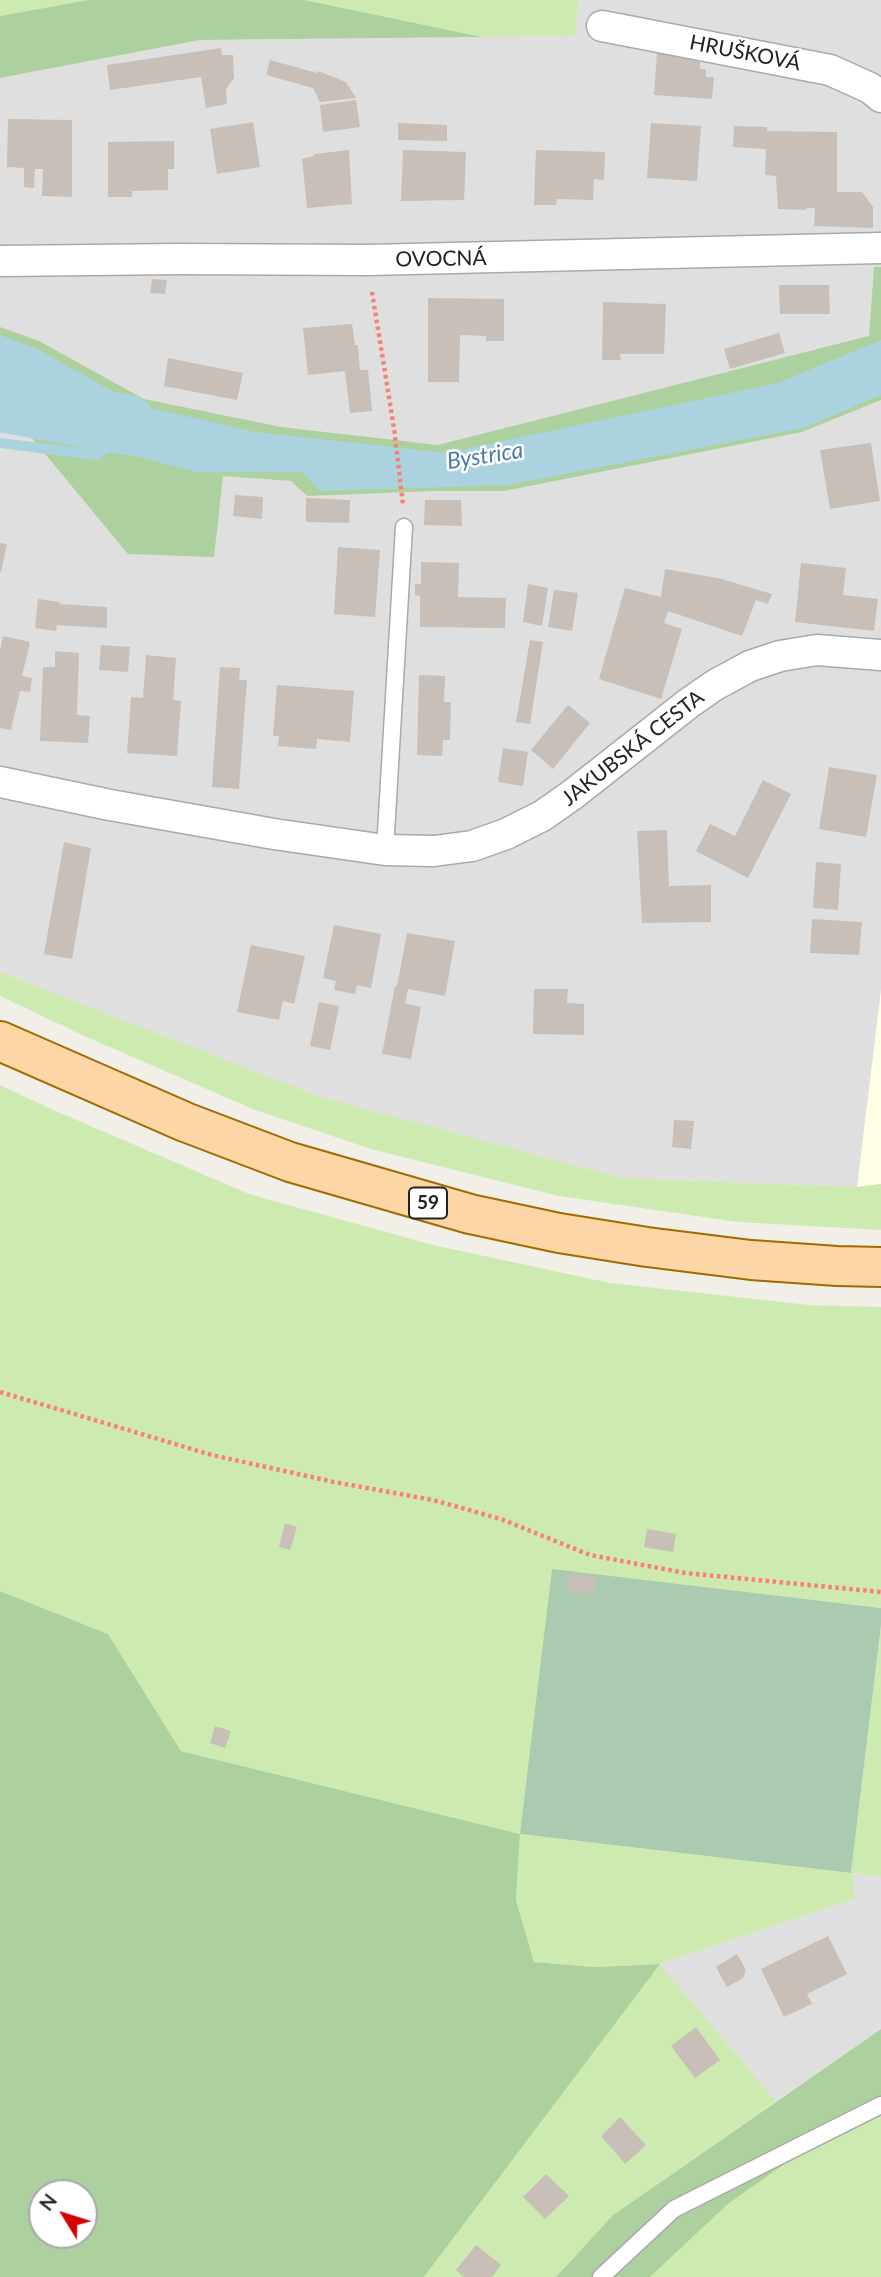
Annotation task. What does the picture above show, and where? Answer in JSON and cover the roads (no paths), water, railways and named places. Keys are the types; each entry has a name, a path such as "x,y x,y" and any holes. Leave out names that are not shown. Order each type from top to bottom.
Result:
{"main road":[{"name":"59","path":"0,1041 185,1122 290,1162 470,1214 559,1233 647,1247 751,1260 881,1267"}],"street":[{"name":"HRUŠKOVÁ","path":"602,26 830,70 870,88 881,97"},
{"name":"OVOCNÁ","path":"0,261 367,260 881,248"},
{"name":"JAKUBSKÁ CESTA","path":"0,782 138,810 385,850 434,851 472,846 506,834 542,816 689,703 750,666 780,656 817,650 881,655"}],"lane":[{"path":"385,850 404,527"},
{"path":"601,2277 674,2209 881,2105"}],"water":[{"path":"0,335 37,349 137,405 255,432 446,453 778,383 881,340 881,395 803,428 508,485 320,491 303,472 197,472 115,451 28,400 0,392"}],"waterway":[{"name":"Bystrica","path":"0,402 127,425"},
{"path":"0,443 96,455 117,441"}]}
